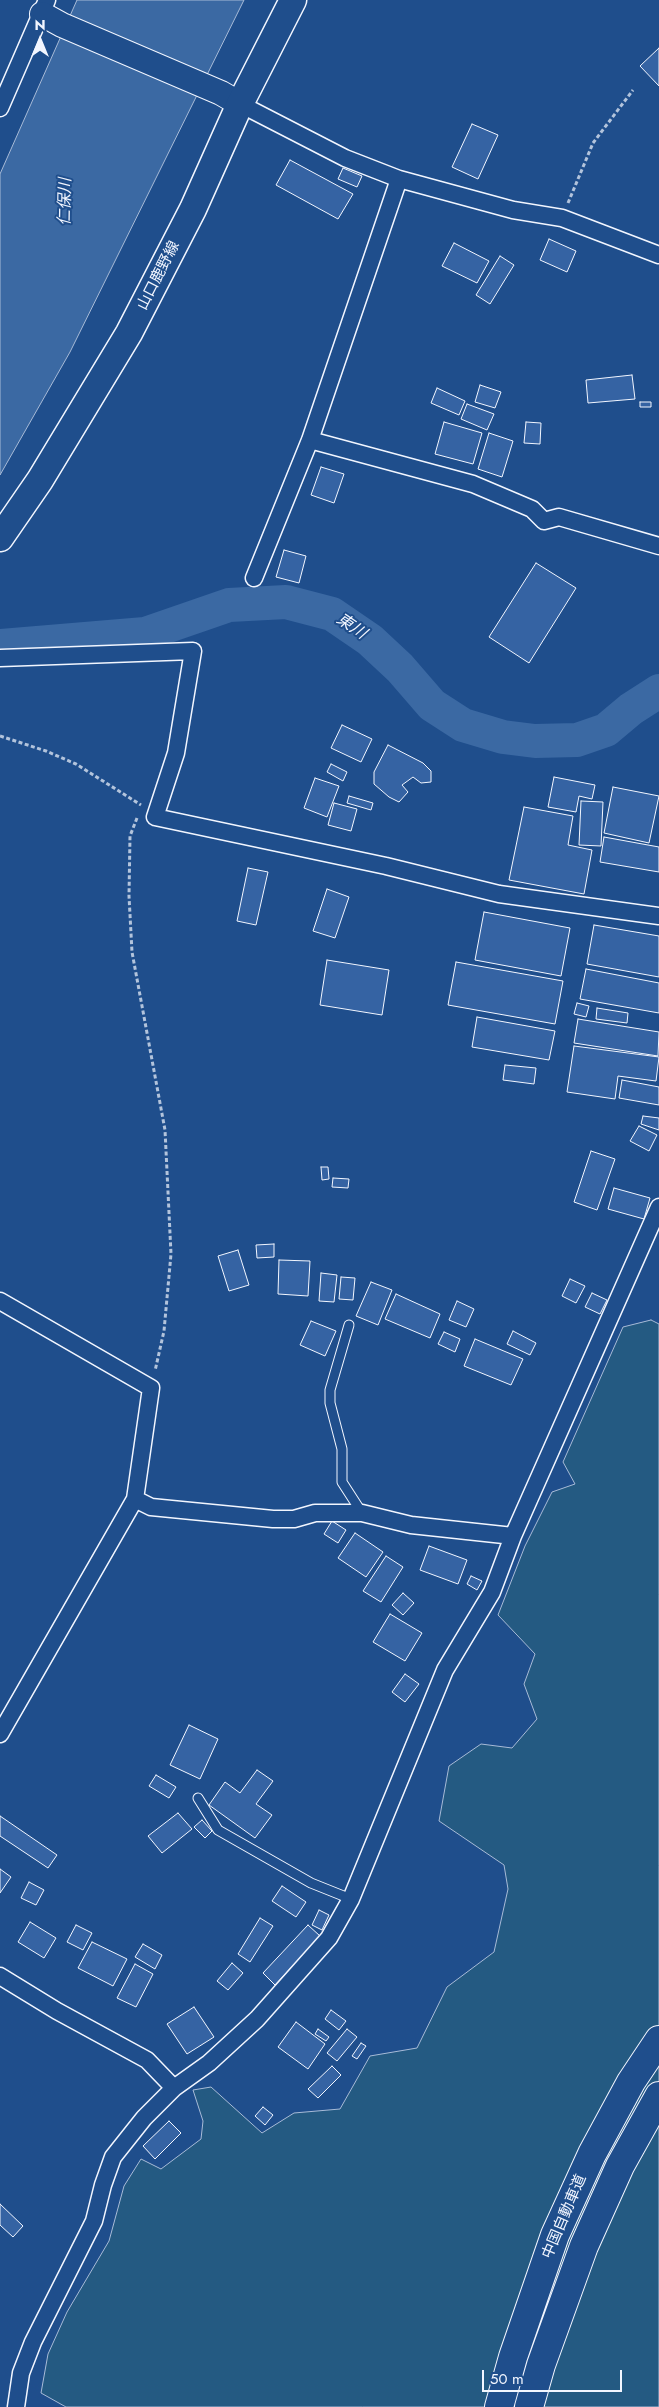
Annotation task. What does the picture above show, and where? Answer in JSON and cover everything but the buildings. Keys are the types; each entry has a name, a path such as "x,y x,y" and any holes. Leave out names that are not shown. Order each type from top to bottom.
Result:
{"highway":[{"name":"中国自動車道","path":"500,2407 514,2357 555,2236 596,2146 631,2082 659,2040"},
{"name":"中国自動車道","path":"529,2407 541,2365 584,2246 620,2166 659,2096"}],"main road":[{"name":"山口鹿野線","path":"0,538 40,480 130,333 192,210 230,98 293,0"}],"street":[{"path":"0,108 50,13 230,98 345,158 399,180 514,210 562,218 659,255"},
{"path":"254,578 310,440 399,180"},
{"path":"310,440 473,484 532,509 544,521 559,517 659,546"},
{"path":"0,658 193,651 176,753 155,817 386,866 499,894 659,916"},
{"path":"16,2407 24,2366 33,2342 94,2221 103,2185 114,2157 144,2118 174,2088 210,2063 257,2019 329,1938 351,1899 445,1670 492,1592 513,1536 659,1207"},
{"path":"0,1302 151,1388 135,1499 0,1734"},
{"path":"135,1499 151,1507 272,1519 294,1519 315,1513 362,1513 411,1525 513,1536"},
{"path":"0,1976 57,2011 147,2060 174,2088"}],"lane":[{"path":"349,1325 330,1390 330,1403 342,1449 342,1482 362,1513"},
{"path":"198,1798 218,1830 311,1883 351,1899"}],"path":[{"path":"562,218 593,143 633,90"},
{"path":"0,736 46,751 76,764 142,806 130,836 129,896 132,952 165,1130 171,1254 164,1331 151,1388"}],"shaded area":[{"path":"651,1320 659,1324 659,2407 66,2407 41,2393 48,2354 67,2312 109,2241 124,2186 141,2159 161,2169 201,2139 203,2121 193,2090 211,2087 262,2133 294,2113 340,2109 370,2056 417,2048 447,1987 494,1952 508,1889 504,1865 439,1821 449,1766 481,1744 512,1748 537,1719 524,1684 535,1654 498,1615 525,1546 552,1492 575,1484 563,1462 623,1327"}],"water":[{"name":"仁保川","path":"77,0 244,0 70,352 0,475 0,174"}],"waterway":[{"name":"東川","path":"0,646 145,634 229,605 286,602 332,614 370,640 400,668 432,705 463,725 503,737 535,741 577,740 606,730 631,709 659,691"}]}
